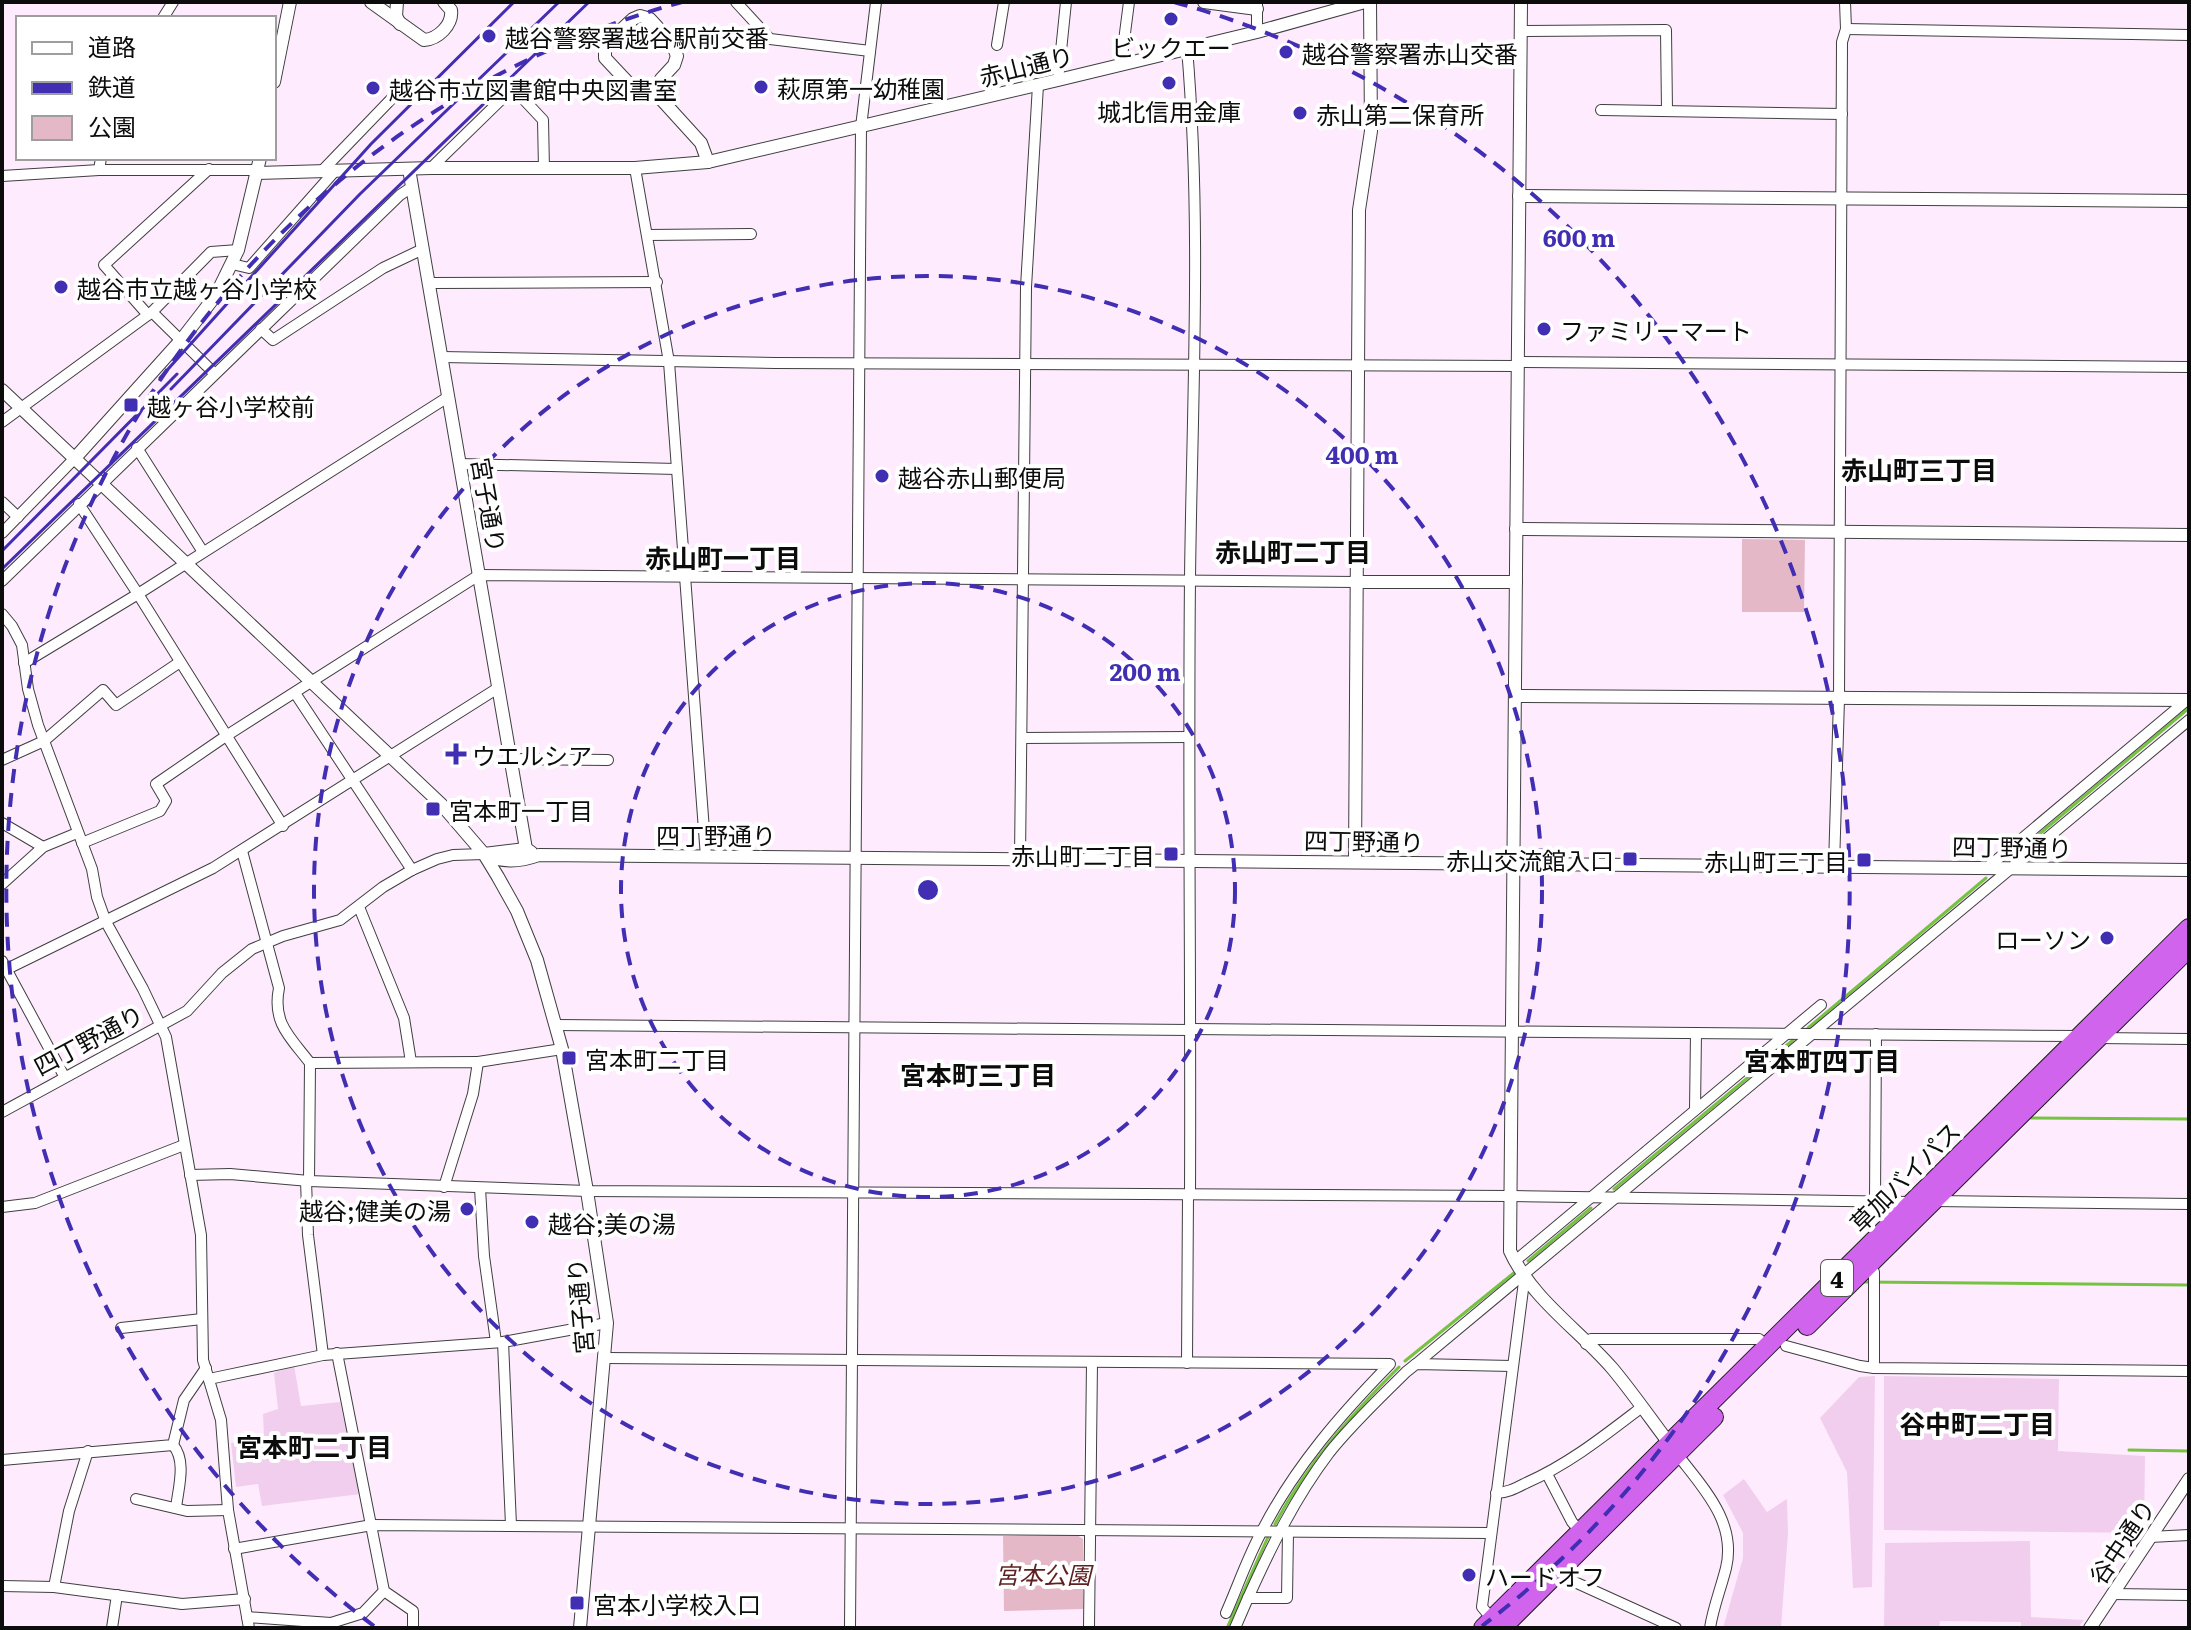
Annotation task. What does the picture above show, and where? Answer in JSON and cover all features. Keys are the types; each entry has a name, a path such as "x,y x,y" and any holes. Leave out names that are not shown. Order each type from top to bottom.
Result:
{"highway":[{"name":"草加バイパス","path":"1492,1625 1581,1532 1777,1347 1868,1266 2189,928"},
{"name":"草加バイパス","path":"1777,1347 1912,1202 2088,1037 2189,948"},
{"name":"草加バイパス","path":"1492,1625 1557,1574 1673,1448"}],"street":[{"path":"276,63 290,2"},
{"path":"372,2 424,40 434,38 452,17 451,10 444,2"},
{"path":"397,2 396,16 400,24"},
{"path":"736,2 770,39 870,51"},
{"path":"850,1628 861,127 876,2"},
{"path":"997,45 1004,2"},
{"path":"1058,80 1066,2"},
{"path":"1121,64 1129,2"},
{"path":"1204,2 1257,5 1257,32"},
{"path":"1355,861 1359,210 1371,131 1367,2"},
{"name":"赤山通り","path":"258,167 328,172 431,168 635,168 708,162 1257,32 1328,7 1367,2"},
{"path":"1521,2 1510,1251 1515,1262 1559,1318 1611,1367 1722,1516 1727,1532 1727,1566 1710,1628"},
{"path":"1834,866 1839,699 1842,42 1846,29 1845,2"},
{"path":"661,99 661,79 674,65 677,56 672,43 650,19 640,16 608,42 605,58 636,91 661,99 701,143 708,162"},
{"path":"1846,29 2189,35"},
{"path":"1521,31 1666,30 1667,111"},
{"path":"1187,48 1194,126 1187,1363"},
{"path":"1020,859 1026,287 1038,85"},
{"path":"431,168 513,88 543,120 544,169"},
{"path":"232,264 249,268 399,91"},
{"path":"1601,110 1842,114"},
{"path":"99,170 101,160"},
{"path":"2,164 7,175 258,167 238,250 216,295 182,339 75,458 2,533"},
{"path":"635,168 669,362 706,857"},
{"path":"209,169 104,265 150,314 182,339 214,373"},
{"name":"宮子通り","path":"409,169 526,849"},
{"path":"2,581 214,373 412,187"},
{"path":"1519,196 2189,201"},
{"path":"648,235 751,234"},
{"path":"261,329 273,340 383,268 423,249"},
{"path":"2,422 150,314 211,252 238,250"},
{"path":"429,283 657,282"},
{"path":"442,357 858,364 2189,367"},
{"name":"宮子通り","path":"2,390 441,804 484,854 529,938 562,1049 607,1323 580,1628"},
{"path":"24,663 448,397"},
{"path":"137,448 203,552"},
{"path":"460,464 677,469"},
{"path":"2,502 18,517"},
{"path":"79,504 283,826"},
{"path":"1516,529 2189,535"},
{"path":"2,884 43,847 160,811 166,801 156,784 479,575 1516,582"},
{"path":"2,614 22,645 28,689 92,869 106,922 166,1037 201,1235 203,1360 221,1420 228,1510 248,1622 331,1623 363,1613 384,1591"},
{"path":"2,760 44,741 103,690 116,705 180,662"},
{"path":"64,1076 5,965 106,922 242,851 498,688"},
{"path":"295,693 412,870"},
{"path":"1515,696 2187,700"},
{"path":"1987,868 2187,700"},
{"path":"1235,1628 1283,1532 1331,1451 1372,1405 1416,1364 2189,720"},
{"path":"1022,738 1189,737"},
{"path":"511,759 608,760"},
{"path":"2,823 43,847"},
{"name":"四丁野通り","path":"2,1112 187,1011 231,965 252,949 268,941 340,920 412,870 453,855 526,849 539,855"},
{"path":"242,851 279,988 276,1006 281,1026 310,1063 308,1235 323,1355"},
{"name":"四丁野通り","path":"484,854 497,861 539,855 2189,870"},
{"path":"359,907 404,1018 411,1062"},
{"path":"1515,1262 1821,1005"},
{"path":"556,1025 1789,1032 2189,1039"},
{"path":"1695,1110 1696,1033"},
{"path":"1875,1201 1876,1034"},
{"path":"310,1063 478,1062 562,1049"},
{"path":"444,1187 473,1094 478,1062"},
{"path":"2,1207 35,1203 184,1145"},
{"path":"190,1175 230,1174 308,1181 587,1191 1511,1196 2189,1204"},
{"path":"480,1188 484,1256 499,1342 511,1525"},
{"path":"1868,1266 1874,1272 1874,1368"},
{"path":"1492,1625 1482,1607 1525,1274"},
{"path":"121,1328 202,1319"},
{"path":"173,1445 184,1400 208,1374 337,1353 499,1342 607,1323"},
{"path":"1586,1344 1591,1339 1759,1339 1777,1347 1874,1368 2189,1371"},
{"path":"337,1353 384,1591 413,1611 413,1628"},
{"path":"606,1358 1390,1364 1315,1447 1262,1530 1226,1613"},
{"path":"1089,1628 1092,1362"},
{"path":"1416,1364 1512,1366"},
{"path":"1496,1493 1504,1493 1547,1474 1580,1455 1642,1407"},
{"path":"2,1460 173,1445"},
{"path":"173,1445 179,1452 180,1463 176,1508"},
{"path":"54,1587 69,1511 88,1451"},
{"path":"1547,1474 1572,1522 1581,1532"},
{"name":"谷中通り","path":"2090,1628 2189,1479"},
{"path":"136,1499 187,1511 228,1510"},
{"path":"234,1549 372,1525 1490,1533"},
{"path":"1248,1598 1287,1598 1283,1532"},
{"path":"2150,1537 2189,1535"},
{"path":"1557,1574 1676,1628"},
{"path":"2,1586 54,1587 182,1604 245,1599"},
{"path":"2112,1594 2189,1595"},
{"path":"112,1628 117,1595"}],"shaded area":[{"path":"294,1365 301,1406 340,1402 361,1494 262,1506 258,1484 236,1487 231,1443 264,1438 263,1414 278,1409 274,1373"},
{"path":"1875,1376 1872,1587 1853,1588 1847,1472 1820,1418 1859,1377"},
{"path":"1884,1376 2059,1379 2058,1451 2145,1456 2144,1533 1884,1530"},
{"path":"1744,1479 1767,1512 1787,1499 1788,1533 1781,1628 1723,1628 1743,1558 1743,1533 1723,1495"},
{"path":"2030,1541 2031,1617 2084,1620 2078,1628 2021,1628 2021,1622 1940,1621 1939,1628 1884,1628 1885,1543"}],"green space":[{"path":"1742,539 1805,540 1804,612 1742,612"},
{"name":"宮本公園","path":"1077,1535 1083,1539 1083,1609 1004,1611 1003,1536"}],"waterway":[{"path":"2011,858 2189,708"},
{"path":"1808,1028 1986,878"},
{"path":"1614,1189 1793,1040"},
{"path":"2031,1118 2189,1119"},
{"path":"1528,1261 1591,1208"},
{"path":"1405,1361 1515,1272"},
{"path":"1863,1282 2189,1285"},
{"path":"1275,1524 1301,1481 1331,1441 1399,1367"},
{"path":"2129,1450 2189,1451"},
{"path":"1227,1628 1268,1537"}],"railway":[{"path":"160,378 371,144 514,2"},
{"path":"171,389 360,194 559,2"},
{"path":"2,569 589,2"},
{"path":"2,551 177,374"}],"place":[{"name":"ビックエー","path":"1171,19"},
{"name":"越谷警察署越谷駅前交番","path":"489,36"},
{"name":"越谷警察署赤山交番","path":"1286,52"},
{"name":"城北信用金庫","path":"1169,83"},
{"name":"萩原第一幼稚園","path":"761,87"},
{"name":"越谷市立図書館中央図書室","path":"373,88"},
{"name":"赤山第二保育所","path":"1300,113"},
{"name":"越谷市立越ヶ谷小学校","path":"61,287"},
{"name":"ファミリーマート","path":"1544,329"},
{"name":"越ヶ谷小学校前","path":"131,405"},
{"name":"越谷赤山郵便局","path":"882,476"},
{"name":"ウエルシア","path":"456,754"},
{"name":"宮本町一丁目","path":"433,809"},
{"name":"赤山町二丁目","path":"1171,854"},
{"name":"赤山交流館入口","path":"1630,859"},
{"name":"赤山町三丁目","path":"1864,860"},
{"name":"ローソン","path":"2107,938"},
{"name":"宮本町二丁目","path":"569,1058"},
{"name":"越谷;健美の湯","path":"467,1209"},
{"name":"越谷;美の湯","path":"532,1222"},
{"name":"ハードオフ","path":"1469,1575"},
{"name":"宮本小学校入口","path":"577,1603"}],"district":[{"name":"赤山町三丁目","path":"1919,468"},
{"name":"赤山町二丁目","path":"1293,550"},
{"name":"赤山町一丁目","path":"723,556"},
{"name":"宮本町四丁目","path":"1822,1059"},
{"name":"宮本町三丁目","path":"978,1073"},
{"name":"谷中町二丁目","path":"1977,1422"},
{"name":"宮本町二丁目","path":"314,1445"}]}
